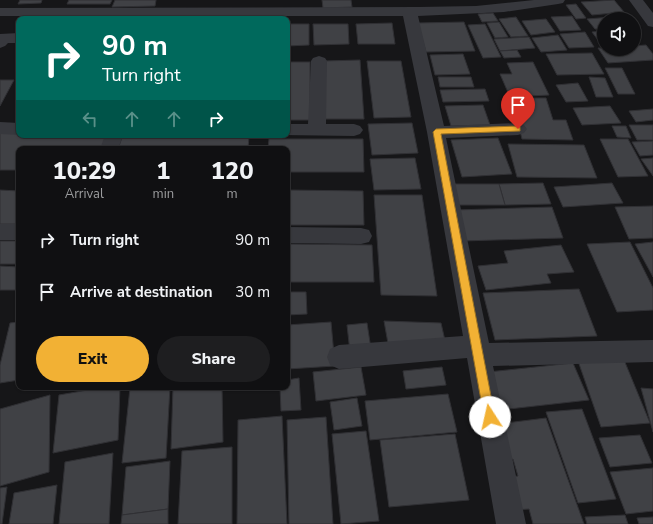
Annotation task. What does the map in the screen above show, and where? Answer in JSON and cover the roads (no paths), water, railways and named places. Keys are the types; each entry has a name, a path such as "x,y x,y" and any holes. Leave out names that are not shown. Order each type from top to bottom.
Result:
{"street":[{"path":"10,8 52,16 149,16 376,6 409,11 482,9 543,3 558,0"},
{"path":"636,0 653,23"},
{"path":"409,11 436,132 511,524"},
{"path":"0,43 3,38 16,38"},
{"path":"317,130 319,61"},
{"path":"0,128 16,129"},
{"path":"436,132 518,129"},
{"path":"290,130 354,130"},
{"path":"0,232 16,232"},
{"path":"290,236 361,236"},
{"path":"339,357 478,350 653,351"}]}
